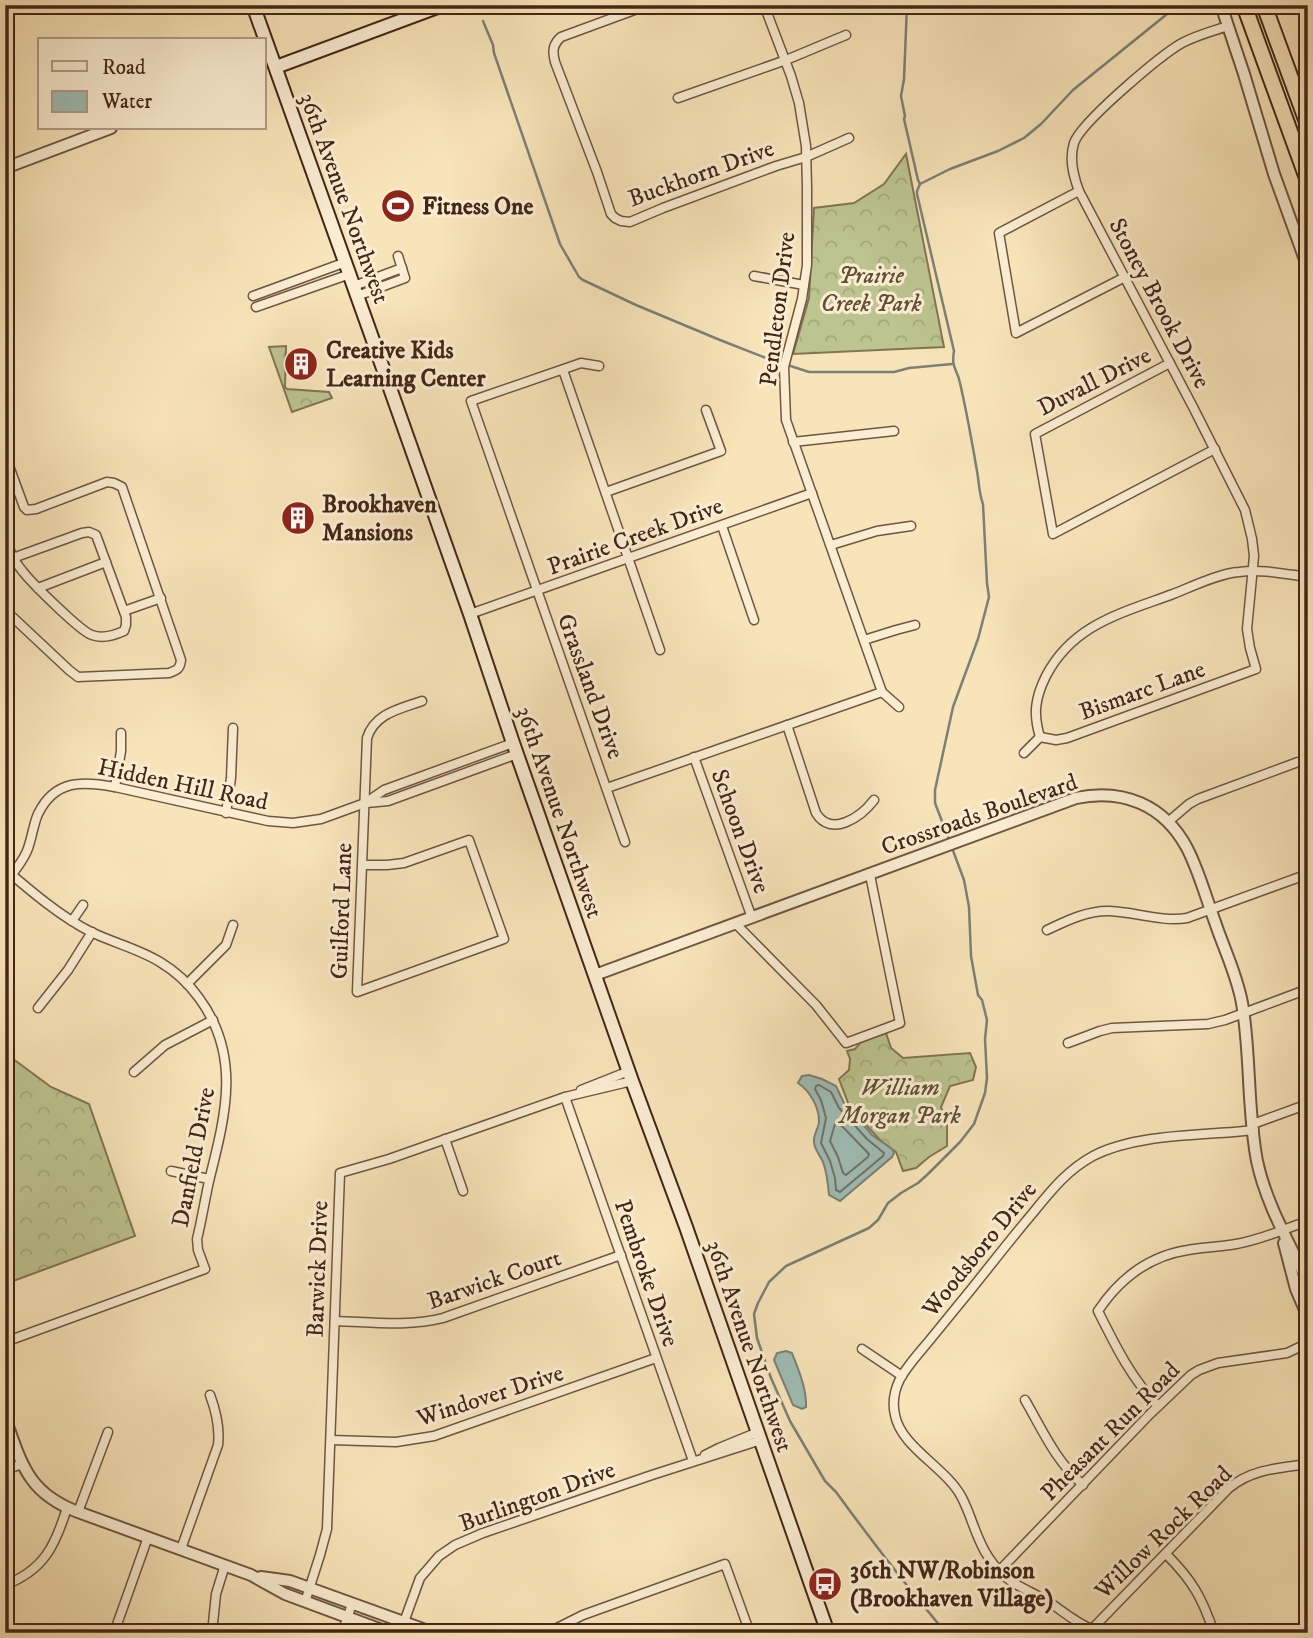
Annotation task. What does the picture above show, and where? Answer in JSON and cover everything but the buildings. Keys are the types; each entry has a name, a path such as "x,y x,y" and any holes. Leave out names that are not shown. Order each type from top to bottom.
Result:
{"highway":[{"path":"1244,5 1308,181"},
{"path":"1264,5 1308,125"}],"main road":[{"name":"36th Avenue Northwest","path":"253,5 262,38"},
{"path":"270,69 443,5"},
{"name":"36th Avenue Northwest","path":"270,69 352,280 828,1633"}],"street":[{"name":"Buckhorn Drive","path":"648,5 561,37 554,45 554,57 611,214 618,220 630,222 726,184 806,157"},
{"name":"Pendleton Drive","path":"764,5 786,60 799,103 806,157 807,235 804,285 785,363 786,420 882,692"},
{"path":"1221,5 1273,174 1308,268"},
{"name":"Stoney Brook Drive","path":"1228,26 1174,48 1090,120 1077,137 1072,154 1073,172 1079,191 1245,510 1252,540 1253,572 1247,629 1256,669"},
{"path":"678,98 786,60 846,35"},
{"path":"5,168 106,130"},
{"path":"806,157 849,138"},
{"path":"1079,191 999,233 1016,333 1125,277"},
{"path":"253,296 352,280 405,278 398,256"},
{"path":"754,276 804,285"},
{"path":"256,307 352,280"},
{"path":"599,366 581,363 563,370 660,650"},
{"name":"Duvall Drive","path":"1170,363 1035,434 1053,534 1215,449"},
{"name":"Grassland Drive","path":"563,370 471,401 607,788 882,692"},
{"path":"606,492 721,451 706,410"},
{"path":"793,442 894,430"},
{"path":"5,455 27,510 107,482 122,487 161,598 181,666 169,673 79,677 5,610"},
{"name":"Prairie Creek Drive","path":"470,614 812,494"},
{"path":"722,526 754,620"},
{"path":"831,545 877,531 911,526"},
{"path":"5,539 13,558 24,574 90,635 116,635 124,631 124,611 96,535 89,532 13,558"},
{"path":"38,588 106,562"},
{"path":"1024,753 1040,737 1035,715 1039,691 1058,657 1083,632 1112,617 1236,572 1267,572 1308,577"},
{"path":"124,611 161,598"},
{"path":"864,640 915,625"},
{"name":"Bismarc Lane","path":"1040,737 1056,740 1067,738 1256,669"},
{"path":"882,692 899,707"},
{"name":"Guilford Lane","path":"363,866 404,863 469,840 504,939 357,992 367,738 377,720 422,701"},
{"path":"787,725 816,813 821,820 829,824 841,823 860,816 874,800"},
{"path":"226,813 231,778 233,728"},
{"path":"115,787 121,733"},
{"name":"Hidden Hill Road","path":"5,883 9,872 21,863 38,814 51,796 80,783 115,787 268,821 293,823 321,819 364,803 387,801 515,748"},
{"name":"Schoon Drive","path":"694,757 752,918"},
{"path":"1168,822 1198,799 1298,762"},
{"path":"607,788 625,842"},
{"name":"Crossroads Boulevard","path":"595,975 1076,798 1119,796 1138,802 1168,822 1188,849 1234,976 1243,1013 1259,1168 1282,1230 1308,1283"},
{"name":"Danfield Drive","path":"5,1342 205,1269 197,1240 227,1090 225,1054 213,1020 187,984 160,962 72,921 9,872"},
{"path":"1047,930 1101,911 1174,919 1193,916 1308,874"},
{"path":"736,923 816,1005 846,1043 900,1023 870,875"},
{"path":"72,921 83,905"},
{"path":"187,984 226,945 233,925"},
{"path":"38,1008 68,971 92,932"},
{"path":"1068,1043 1112,1028 1208,1024 1308,989"},
{"path":"134,1072 165,1045 213,1020"},
{"name":"Barwick Drive","path":"305,1602 327,1529 340,1172 389,1159 631,1076"},
{"name":"Pembroke Drive","path":"565,1097 693,1461"},
{"name":"Woodsboro Drive","path":"998,1572 984,1550 960,1494 906,1438 898,1426 893,1398 902,1376 1049,1193 1081,1164 1105,1151 1135,1142 1253,1127 1308,1104"},
{"path":"445,1139 463,1191"},
{"path":"171,1171 209,1180"},
{"path":"1158,1406 1130,1372 1098,1311 1106,1299 1128,1276 1161,1256 1267,1237 1308,1221"},
{"name":"Crossroads Boulevard","path":"1282,1230 1296,1289 1308,1317"},
{"name":"Barwick Court","path":"335,1321 404,1324 426,1322 621,1255"},
{"name":"Pheasant Run Road","path":"998,1572 1184,1380 1199,1370 1228,1361 1287,1353 1308,1343"},
{"path":"862,1349 902,1376"},
{"name":"Windover Drive","path":"331,1440 396,1442 434,1436 656,1358"},
{"path":"181,1549 218,1445 216,1410 210,1395"},
{"path":"1025,1400 1055,1455 1083,1485"},
{"path":"5,1418 22,1464 32,1481 55,1502 251,1575 285,1594 390,1633"},
{"path":"78,1512 108,1432"},
{"name":"Burlington Drive","path":"402,1627 420,1578 439,1556 455,1545 760,1436"},
{"path":"5,1470 22,1464"},
{"name":"Willow Rock Road","path":"1092,1631 1240,1479 1263,1470 1308,1464"},
{"path":"5,1585 33,1571 46,1556 67,1508"},
{"path":"114,1633 148,1538"},
{"path":"1166,1553 1196,1589 1214,1633"},
{"path":"547,1633 583,1615 725,1564 750,1633"},
{"path":"212,1633 213,1605 225,1565"},
{"path":"998,1572 1092,1631"},
{"path":"251,1575 290,1581 352,1604 402,1627 434,1633"},
{"path":"342,1633 352,1604"}],"green space":[{"name":"Prairie Creek Park","path":"906,154 944,347 793,354 809,298 814,208 854,203 884,184"},
{"path":"286,346 285,387 329,392 332,398 292,412 269,347"},
{"name":"William Morgan Park","path":"886,1033 891,1048 903,1058 970,1053 976,1067 973,1080 950,1086 941,1107 947,1125 947,1146 916,1168 903,1171 896,1152 880,1140 850,1108 839,1079 849,1070 850,1059 847,1051 855,1049 861,1042"},
{"path":"5,1053 51,1087 89,1104 135,1236 5,1284"}],"water":[{"path":"809,1075 836,1086 844,1103 872,1135 894,1153 840,1201 829,1195 824,1166 814,1145 819,1121 816,1105 798,1083 802,1076"},
{"path":"777,1353 792,1353 804,1386 806,1407 802,1409 793,1405 774,1360"}],"waterway":[{"path":"907,5 901,96 904,119 920,184 917,194 954,351 954,365 965,405 983,504 989,597 978,639 953,707 935,790 935,803 950,842"},
{"path":"920,184 1024,138 1073,90 1180,5"},
{"path":"483,21 560,244 583,280 720,340 809,372 894,372 952,364"},
{"path":"946,1633 825,1481 790,1421 771,1378 757,1338 754,1314 769,1282 786,1266 869,1228 878,1220 888,1203 928,1174 974,1124 985,1093 987,1078 987,1020 978,995 971,956 969,907 964,880 952,848"}],"place":[{"name":"Fitness One","path":"398,206"},
{"name":"Creative Kids Learning Center","path":"301,364"},
{"name":"Brookhaven Mansions","path":"298,518"},
{"name":"36th NW/Robinson (Brookhaven Village)","path":"825,1584"}]}
